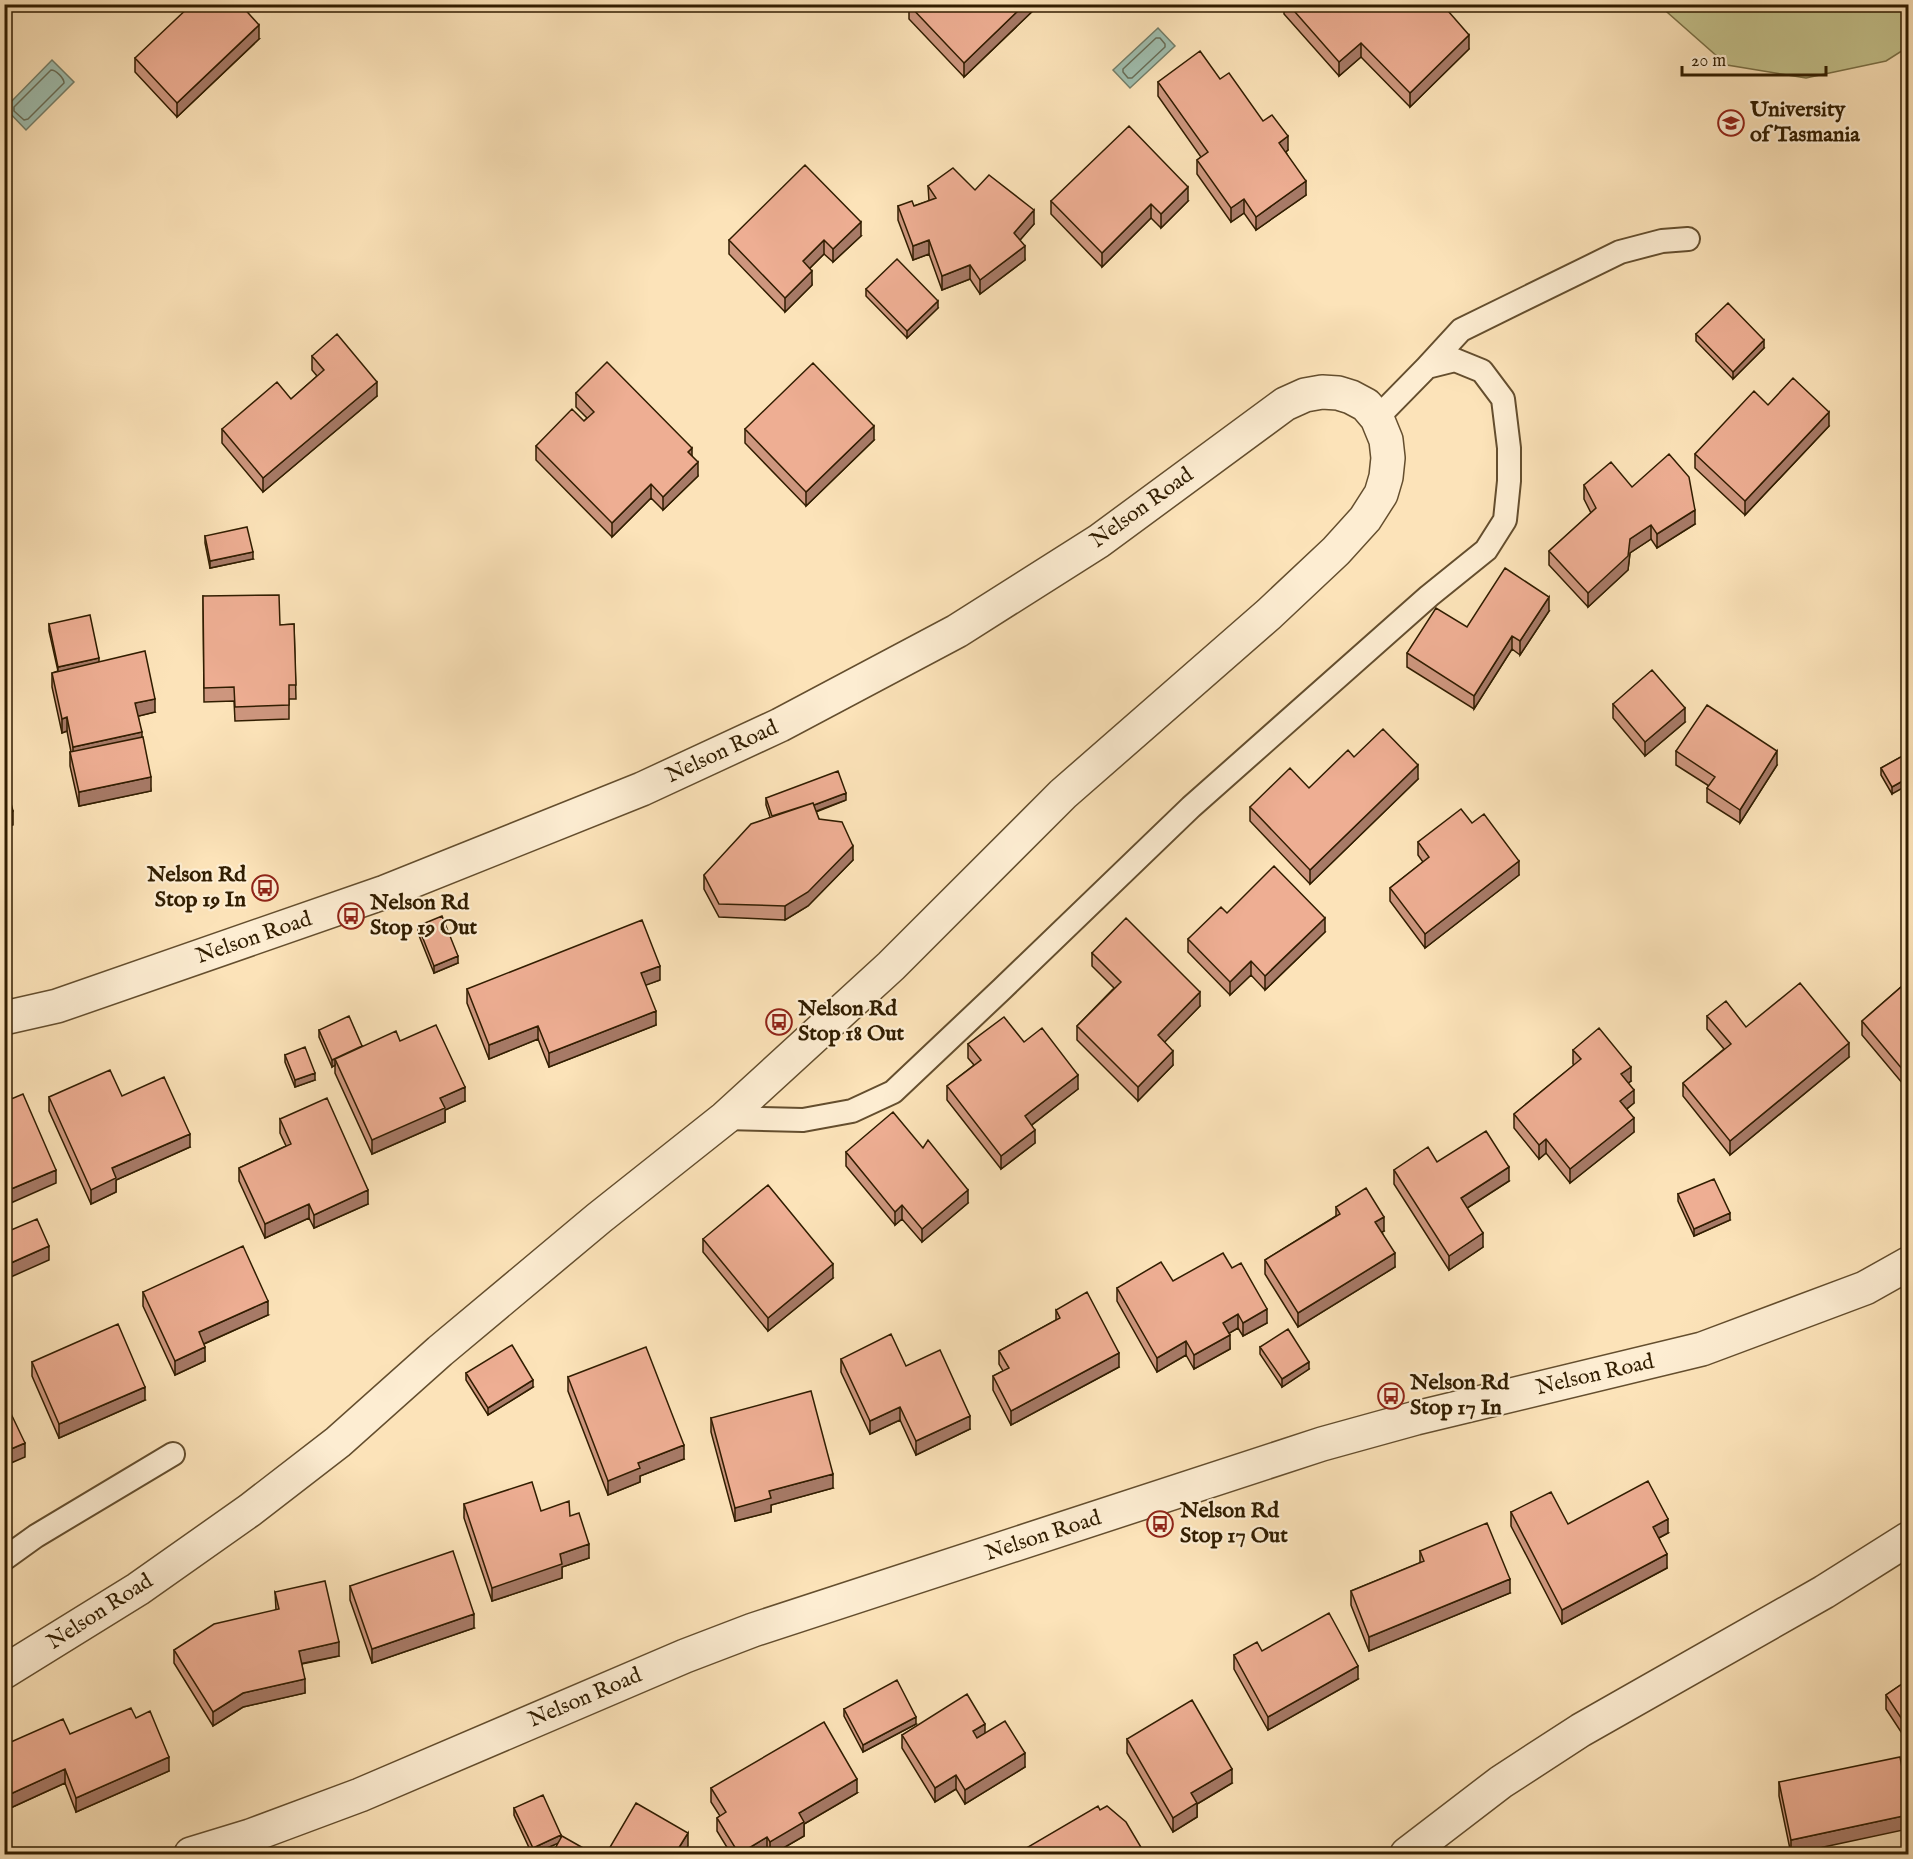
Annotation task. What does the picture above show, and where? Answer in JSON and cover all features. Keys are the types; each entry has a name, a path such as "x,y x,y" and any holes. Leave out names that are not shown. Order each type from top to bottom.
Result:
{"street":[{"name":"Nelson Road","path":"4,1018 57,1006 385,892 642,789 769,730 966,625 1099,541 1285,404 1305,395 1322,392 1338,393 1366,405 1377,418 1386,440 1388,458 1381,494 1365,519 1336,551 1269,614 1063,795 891,966 725,1118 599,1218 440,1352 338,1442 250,1510 138,1589 4,1672"},
{"name":"Nelson Road","path":"191,1854 250,1836 360,1795 685,1656 753,1630 1322,1444 1416,1418 1702,1349 1865,1288 1908,1264"},
{"path":"1407,1854 1501,1782 1581,1730 1824,1592 1908,1539"}],"lane":[{"path":"1377,418 1461,330 1620,252 1662,241 1688,239"},
{"path":"725,1118 803,1120 852,1111 893,1092 1191,807 1429,596 1486,550 1504,520 1509,481 1509,448 1503,399 1482,371 1455,360 1427,367"},
{"path":"4,1559 36,1536 173,1454"}],"shaded area":[{"path":"1659,5 1908,5 1908,47 1886,61 1806,78 1727,65"}],"water":[{"path":"1158,28 1175,46 1130,88 1113,70"},
{"path":"52,60 74,82 26,130 5,108"}],"building":[{"path":"192,4 240,4 259,25 177,103 135,58"},
{"path":"910,4 1025,4 964,63"},
{"path":"1288,4 1442,4 1469,35 1410,93 1361,43 1339,62"},
{"path":"1200,51 1220,79 1229,73 1263,121 1272,115 1288,136 1279,143 1306,181 1256,217 1244,199 1231,208 1197,160 1208,152 1158,82"},
{"path":"1129,126 1188,187 1161,214 1151,204 1102,253 1051,201"},
{"path":"805,165 861,222 833,249 824,240 803,261 812,271 785,298 729,240"},
{"path":"953,168 975,190 989,175 1034,210 1014,233 1025,246 980,280 970,265 942,276 929,240 913,246 898,206 912,201 914,206 936,198 928,186"},
{"path":"897,259 938,301 907,331 866,289"},
{"path":"1728,303 1764,340 1733,372 1696,334"},
{"path":"337,334 377,382 263,478 222,429 277,382 291,399 324,370 312,356"},
{"path":"607,362 692,448 688,452 698,462 663,497 651,484 612,523 536,446 572,409 584,421 594,412 576,393"},
{"path":"813,363 874,426 806,492 745,429"},
{"path":"1793,378 1829,412 1745,501 1695,454 1754,391 1768,405"},
{"path":"1669,454 1689,477 1695,510 1657,534 1651,525 1630,539 1628,556 1588,593 1549,551 1596,508 1584,485 1611,462 1632,487"},
{"path":"247,527 253,552 210,561 205,536"},
{"path":"1505,568 1549,597 1520,641 1512,636 1474,696 1407,653 1436,608 1467,627"},
{"path":"279,595 280,625 294,624 296,685 289,685 289,705 235,707 234,687 204,688 203,596"},
{"path":"90,615 99,658 58,667 49,624"},
{"path":"145,651 155,699 135,703 142,732 73,747 67,717 62,719 52,673"},
{"path":"1652,670 1685,708 1645,742 1613,704"},
{"path":"1707,705 1777,751 1740,810 1707,788 1715,777 1676,751"},
{"path":"1383,729 1418,765 1310,870 1250,807 1290,768 1309,788 1348,750 1354,757"},
{"path":"143,737 151,777 79,792 70,752"},
{"path":"1908,753 1908,778 1892,787 1881,768"},
{"path":"838,771 846,793 814,805 813,803 772,816 766,798"},
{"path":"4,777 13,811 4,814"},
{"path":"813,803 819,819 842,822 853,846 808,892 785,906 719,904 704,875 751,824"},
{"path":"1461,809 1472,823 1484,814 1519,861 1425,934 1390,888 1429,857 1418,842"},
{"path":"1274,866 1325,918 1265,976 1251,961 1230,982 1188,939 1221,907 1227,913"},
{"path":"442,916 458,956 434,966 418,926"},
{"path":"1126,918 1200,992 1158,1035 1173,1051 1138,1087 1077,1026 1121,982 1092,953"},
{"path":"642,920 660,966 641,973 656,1011 549,1053 538,1026 489,1045 467,989"},
{"path":"1908,981 1908,1076 1862,1021"},
{"path":"1800,983 1849,1043 1730,1141 1683,1083 1731,1044 1707,1016 1726,1001 1746,1027"},
{"path":"349,1016 362,1046 332,1060 319,1030"},
{"path":"1004,1017 1024,1042 1042,1028 1078,1075 1025,1116 1035,1130 1001,1156 947,1086 981,1060 968,1044"},
{"path":"436,1025 465,1087 440,1098 445,1108 372,1140 335,1059 396,1031 400,1041"},
{"path":"1599,1028 1631,1067 1621,1074 1634,1090 1620,1101 1634,1118 1570,1169 1546,1139 1539,1145 1514,1114 1581,1059 1573,1050"},
{"path":"305,1047 315,1073 295,1080 285,1055"},
{"path":"110,1070 122,1096 164,1077 190,1134 112,1168 116,1178 91,1190 49,1097"},
{"path":"23,1094 56,1170 4,1192 4,1102"},
{"path":"327,1098 368,1190 314,1215 309,1204 265,1224 239,1168 291,1144 280,1119"},
{"path":"893,1112 923,1148 928,1140 968,1190 922,1229 902,1205 895,1212 846,1152"},
{"path":"1486,1131 1509,1167 1461,1198 1483,1233 1449,1256 1394,1170 1428,1147 1437,1162"},
{"path":"1714,1179 1730,1213 1694,1229 1678,1194"},
{"path":"768,1185 833,1264 768,1318 703,1239"},
{"path":"1366,1188 1384,1217 1375,1222 1395,1253 1298,1313 1265,1260 1340,1214 1336,1207"},
{"path":"37,1219 49,1246 4,1266 4,1233"},
{"path":"243,1246 268,1301 199,1332 205,1347 175,1361 143,1292"},
{"path":"1223,1253 1232,1268 1241,1263 1267,1309 1243,1323 1238,1314 1223,1323 1230,1335 1194,1355 1186,1341 1157,1358 1117,1288 1161,1262 1173,1281"},
{"path":"1087,1292 1119,1353 1011,1411 993,1376 1009,1368 999,1351 1060,1318 1056,1310"},
{"path":"118,1324 145,1387 59,1424 32,1362"},
{"path":"1288,1329 1309,1362 1282,1379 1260,1347"},
{"path":"891,1334 906,1366 940,1350 970,1416 916,1441 900,1407 870,1421 841,1359"},
{"path":"512,1345 533,1380 488,1408 466,1373"},
{"path":"646,1347 684,1445 638,1463 640,1468 608,1481 568,1377"},
{"path":"811,1391 833,1474 769,1491 771,1498 735,1508 711,1418"},
{"path":"4,1399 25,1443 4,1452"},
{"path":"1648,1481 1668,1519 1653,1527 1667,1554 1562,1610 1511,1512 1551,1492 1568,1524"},
{"path":"532,1482 541,1511 569,1501 570,1516 579,1513 589,1544 560,1554 562,1564 492,1588 464,1504"},
{"path":"1487,1523 1510,1579 1369,1637 1351,1591 1424,1561 1420,1551"},
{"path":"453,1551 474,1614 372,1649 350,1586"},
{"path":"325,1581 339,1642 299,1651 305,1679 243,1693 213,1712 174,1650 214,1624 279,1609 275,1592"},
{"path":"1329,1613 1358,1666 1268,1717 1234,1655 1257,1642 1262,1651"},
{"path":"897,1680 916,1717 863,1745 844,1709"},
{"path":"1908,1680 1908,1722 1905,1724 1886,1695"},
{"path":"967,1694 985,1724 973,1731 977,1738 1005,1721 1025,1753 965,1790 956,1775 935,1788 902,1735"},
{"path":"1192,1700 1232,1769 1191,1793 1197,1803 1173,1818 1127,1739"},
{"path":"131,1708 136,1718 150,1711 169,1757 76,1798 65,1769 6,1796 4,1793 4,1745 63,1719 70,1734"},
{"path":"824,1722 857,1779 799,1813 804,1822 770,1842 767,1837 739,1854 717,1818 726,1812 711,1788"},
{"path":"1900,1757 1908,1798 1908,1815 1791,1840 1779,1782"},
{"path":"543,1795 561,1835 533,1848 514,1808"},
{"path":"636,1803 688,1833 675,1854 606,1854"},
{"path":"1098,1806 1100,1810 1107,1806 1126,1822 1145,1854 1016,1854"},
{"path":"562,1836 592,1853 552,1854"}],"place":[{"name":"University of Tasmania","path":"1731,123"},
{"name":"Nelson Rd Stop 19 In","path":"265,888"},
{"name":"Nelson Rd Stop 19 Out","path":"351,916"},
{"name":"Nelson Rd Stop 18 Out","path":"779,1022"},
{"name":"Nelson Rd Stop 17 In","path":"1391,1396"},
{"name":"Nelson Rd Stop 17 Out","path":"1160,1524"}]}
